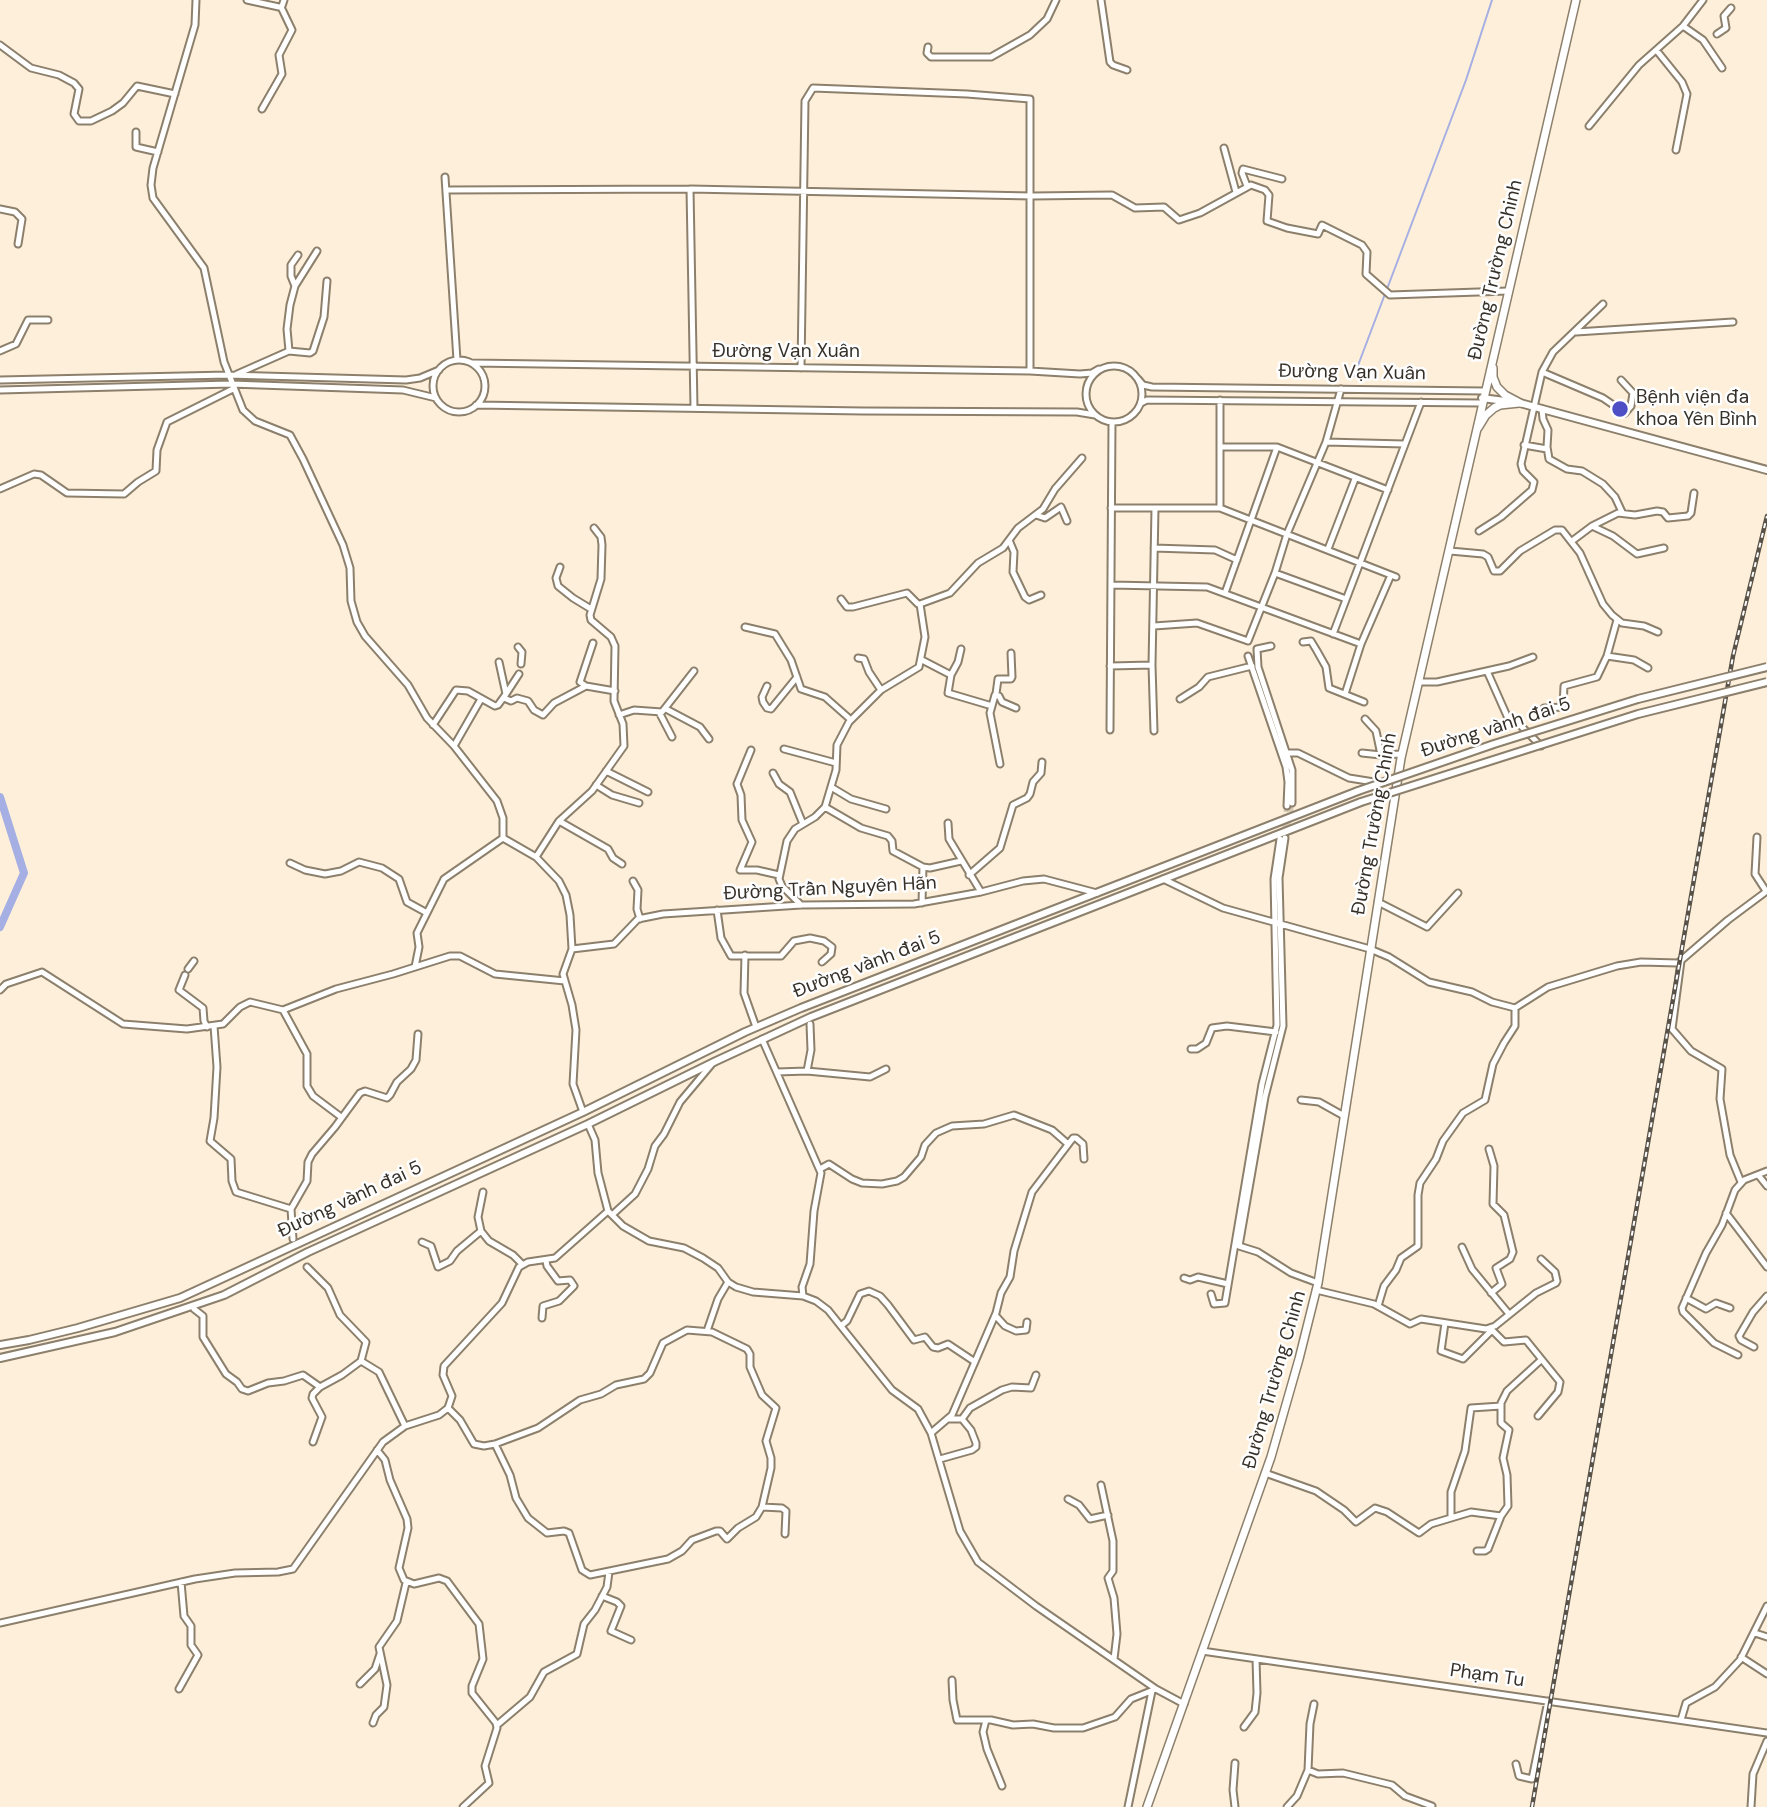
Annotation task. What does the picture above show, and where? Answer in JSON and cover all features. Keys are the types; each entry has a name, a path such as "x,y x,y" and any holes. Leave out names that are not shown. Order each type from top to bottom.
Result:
{"highway":[{"name":"Đường Trường Chinh","path":"1147,1807 1265,1473 1299,1359 1317,1286 1402,754 1576,0"},
{"path":"1494,350 1494,383 1505,395 1520,403"},
{"path":"1475,434 1486,415 1494,408 1520,403"}],"main road":[{"name":"Đường Vạn Xuân","path":"1483,397 1533,406 1767,470"},
{"name":"Đường vành đai 5","path":"0,1345 78,1328 180,1297 583,1112 804,1006 1358,791 1494,744 1638,699 1767,667"},
{"name":"Đường vành đai 5","path":"0,1358 115,1332 224,1295 308,1252 588,1124 811,1017 1361,802 1638,714 1767,682"},
{"path":"583,1112 588,1124"}],"street":[{"path":"196,0 195,25 158,152 151,185 153,198 208,275 232,386 248,417 290,435 343,545 351,576 351,601 365,636 408,685 433,724 497,800 503,818 503,838"},
{"path":"247,0 281,7"},
{"path":"262,110 282,74 279,55 292,30 281,7 284,0"},
{"path":"928,47 927,53 931,57 991,57 1028,37 1043,23 1056,0"},
{"path":"1101,0 1111,64 1128,70"},
{"path":"1589,126 1639,65 1683,26 1703,0"},
{"path":"1704,42 1726,29 1724,16 1731,8"},
{"path":"1683,26 1704,42 1722,68"},
{"path":"0,45 31,68 59,75 77,86 79,92 74,114 79,121 91,121 118,107 137,86 175,94"},
{"path":"1657,51 1682,82 1687,94 1676,150"},
{"path":"801,368 805,101 813,88 967,93 1030,99 1030,371"},
{"path":"136,132 136,147 158,152"},
{"path":"1224,148 1236,192"},
{"path":"1247,186 1241,173 1243,169 1282,178"},
{"path":"445,177 457,360"},
{"path":"446,190 690,189 1032,197 1112,195 1135,208 1164,206 1174,218 1181,220 1200,213 1247,186 1255,186 1267,192 1269,198 1266,221 1287,229 1318,234 1322,225 1362,245 1367,251 1366,274 1386,293 1392,295 1508,290"},
{"path":"690,189 694,408"},
{"path":"0,209 15,212 22,219 18,244"},
{"path":"289,351 287,324 295,286 317,251"},
{"path":"295,286 290,265 298,255"},
{"path":"231,375 289,351 313,351 324,317 327,281"},
{"path":"1479,531 1501,517 1532,490 1534,482 1522,468 1524,446 1542,372 1553,352 1603,304"},
{"path":"0,351 16,344 28,320 48,320"},
{"path":"1576,332 1733,322"},
{"path":"0,380 231,375 406,380 420,378 457,360 472,363 483,375 484,391 476,405"},
{"name":"Đường Vạn Xuân","path":"472,363 1080,374 1099,369"},
{"path":"439,370 433,388 436,398 447,409 454,411 462,411 476,405 1077,412 1112,422 1129,417 1140,403 1141,386 1138,379 1125,368 1107,366 1099,369 1087,382 1085,391 1089,408 1095,415"},
{"path":"1542,372 1603,398 1625,413 1631,406 1633,393 1621,380"},
{"name":"Đường Vạn Xuân","path":"1138,379 1143,385 1152,387 1341,389 1483,397"},
{"path":"0,489 34,474 41,475 67,493 124,494 156,471 157,450 167,422 232,386"},
{"path":"0,390 232,386 403,390 436,398"},
{"path":"1154,626 1197,623 1248,641 1287,534 1326,442 1341,389"},
{"name":"Đường Vạn Xuân","path":"1140,403 1147,400 1421,402 1483,397"},
{"path":"1220,400 1220,508"},
{"path":"1333,634 1421,402"},
{"path":"1542,409 1548,430 1549,460 1567,469 1582,471 1610,490 1622,512"},
{"path":"1110,730 1112,422"},
{"path":"1326,442 1404,444"},
{"path":"1524,446 1547,449"},
{"path":"1221,447 1277,447 1388,491"},
{"path":"1225,593 1277,447"},
{"path":"841,599 847,607 853,607 906,593 920,604 950,593 975,565 1000,550 1018,528 1036,515 1072,467 1082,458"},
{"path":"1328,550 1355,479"},
{"path":"1572,541 1592,526 1622,512 1635,515 1661,511 1668,518 1688,516 1691,513 1694,493"},
{"path":"1036,515 1045,518 1061,507 1067,521"},
{"path":"1111,508 1220,508 1394,576 1362,644 1345,694"},
{"path":"1154,732 1152,665 1155,508"},
{"path":"1592,526 1613,536 1637,554 1664,548"},
{"path":"536,857 559,821 596,785 624,746 623,724 614,701 615,646 611,637 591,620 591,609 601,579 601,537 594,528"},
{"path":"1450,551 1483,554 1497,572 1520,551 1555,530 1562,530 1572,541 1603,604 1618,620 1658,632"},
{"path":"1009,540 1014,552 1013,572 1027,600 1041,595"},
{"path":"1154,548 1215,550 1237,560"},
{"path":"560,567 556,578 558,586 591,609"},
{"path":"1275,573 1346,598"},
{"path":"1111,586 1207,587 1362,644"},
{"path":"801,905 782,886 779,875 787,841 795,829 825,807 836,764 838,741 851,720 881,690 916,670 922,660 926,631 920,604"},
{"path":"1544,708 1563,708 1564,686 1597,677 1607,656 1618,620"},
{"path":"745,627 777,636 791,660 801,689 825,697 851,720"},
{"path":"1303,642 1311,641 1326,667 1329,688 1364,702"},
{"path":"593,643 580,679 581,684 615,691"},
{"path":"1248,656 1286,767 1289,804 1293,779 1258,667 1257,649 1271,646"},
{"path":"518,647 522,652 521,664"},
{"path":"961,649 947,691 950,695 992,706"},
{"path":"1000,764 992,724 992,706 998,679 1011,679 1011,653"},
{"path":"1607,656 1634,660 1648,668"},
{"path":"1419,682 1437,682 1509,666 1533,657"},
{"path":"858,658 864,659 881,690"},
{"path":"922,660 951,675"},
{"path":"499,662 505,696 511,701 517,698 528,701 534,710 543,715 554,704 586,686"},
{"path":"1110,666 1152,665"},
{"path":"1180,699 1199,688 1208,677 1252,666"},
{"path":"619,715 634,710 659,712 666,709 694,671"},
{"path":"1487,671 1507,716 1516,721 1541,747"},
{"path":"433,724 453,692 468,691 497,706 519,674"},
{"path":"767,686 762,697 766,708 771,709 797,677"},
{"path":"996,694 1002,702 1016,708"},
{"path":"454,747 481,699"},
{"path":"666,709 699,727 709,739"},
{"path":"659,712 671,737"},
{"path":"1365,719 1376,731 1381,755"},
{"path":"784,749 836,764"},
{"path":"751,750 737,784 741,795 742,820 752,842 740,870 757,870 779,875"},
{"path":"1287,753 1298,753 1349,778 1374,782"},
{"path":"1362,753 1402,754"},
{"path":"970,874 1000,848 1013,805 1030,794 1033,782 1041,773 1042,762"},
{"path":"606,771 648,792"},
{"path":"773,773 779,784 790,792 803,824"},
{"path":"596,785 612,795 639,803"},
{"path":"831,787 850,799 886,809"},
{"path":"825,807 861,828 891,838 893,851 923,867 961,861"},
{"path":"559,821 608,849 613,858 622,864"},
{"path":"948,823 949,839 981,892"},
{"path":"1163,879 1216,905 1370,949 1390,957 1429,982 1472,992 1492,1002 1515,1008 1548,987 1617,966 1641,962 1674,964 1681,961 1728,920 1767,891 1755,874 1757,837"},
{"path":"503,838 536,857 559,881 566,895 572,949 563,974 576,1030 573,1084 583,1112"},
{"path":"415,967 419,947 416,935 444,879 503,838"},
{"path":"1211,1294 1214,1304 1225,1303 1237,1246 1262,1084 1276,1032 1279,878 1283,838"},
{"path":"290,863 305,870 325,874 341,871 359,862 382,868 399,879 407,902 428,914"},
{"path":"922,903 923,867"},
{"name":"Đường Trần Nguyên Hãn","path":"640,919 663,914 801,905 922,903 1023,881 1044,880 1097,893"},
{"path":"572,949 614,944 640,919 637,909 638,890 633,881"},
{"path":"1378,902 1427,927 1458,892"},
{"path":"717,910 721,938 728,953 735,957 781,956 794,941 810,938 824,941 831,947 831,954 822,961"},
{"path":"1251,1162 1283,1026 1278,924"},
{"path":"0,990 6,984 42,972 122,1024 182,1029 211,1027 227,1022 240,1007 250,1002 283,1010 336,989 455,955 495,974 565,981"},
{"path":"745,955 744,993 756,1027"},
{"path":"194,961 179,990 204,1008 204,1021 211,1027 217,1067 210,1140 231,1158 232,1181 236,1192 291,1209"},
{"path":"1681,961 1672,1030 1691,1051 1722,1069 1720,1099 1730,1155 1741,1182"},
{"path":"1378,1306 1384,1286 1401,1258 1418,1246 1420,1183 1436,1159 1443,1141 1464,1113 1485,1100 1493,1064 1515,1026 1515,1008"},
{"path":"283,1010 307,1054 307,1086 313,1096 341,1117"},
{"path":"807,1071 811,1050 810,1024"},
{"path":"1191,1049 1206,1044 1212,1028 1227,1026 1276,1032"},
{"path":"293,1239 291,1209 307,1181 309,1159 362,1091 387,1098 390,1096 397,1082 416,1060 418,1034"},
{"path":"762,1039 820,1169 810,1265 802,1287 803,1296"},
{"path":"522,1265 546,1261 562,1253 635,1194 648,1170 655,1146 680,1102 716,1061"},
{"path":"777,1072 807,1071 870,1077 886,1069"},
{"path":"1301,1100 1319,1102 1344,1116"},
{"path":"820,1169 824,1164 829,1164 852,1180 862,1183 897,1181 904,1177 936,1133 952,1126 984,1124 1014,1115 1052,1130 1068,1144"},
{"path":"588,1124 595,1140 598,1173 610,1213 624,1226 649,1241 684,1248 703,1258 718,1268 728,1282 736,1287 753,1292 803,1296 822,1305 842,1325 892,1391 918,1409 931,1433 940,1459 960,1531 978,1562 1154,1690 1184,1704"},
{"path":"931,1433 949,1419 995,1315 999,1297 1010,1278 1014,1251 1030,1198 1073,1138 1080,1140 1085,1148 1084,1159"},
{"path":"1489,1149 1494,1166 1493,1204 1504,1215 1513,1252 1510,1259 1496,1268 1502,1284 1492,1293"},
{"path":"1738,1355 1714,1343 1683,1312 1686,1298 1726,1213 1730,1198 1741,1182 1767,1171"},
{"path":"1759,1176 1767,1186"},
{"path":"484,1192 478,1217 481,1231 490,1242 513,1255 522,1265"},
{"path":"1726,1213 1767,1267"},
{"path":"422,1242 431,1246 438,1267 450,1262 457,1251 481,1231"},
{"path":"1237,1246 1258,1252 1317,1286 1378,1306 1410,1324 1421,1319 1492,1330 1507,1343 1526,1340 1560,1382 1558,1392 1538,1416"},
{"path":"1462,1247 1472,1269 1509,1314"},
{"path":"1445,1323 1441,1350 1464,1359 1509,1314 1536,1293 1557,1282 1555,1272 1541,1259"},
{"path":"542,1318 543,1306 559,1301 573,1286 570,1280 558,1281 546,1261"},
{"path":"0,1623 181,1582 235,1573 293,1569 387,1438 405,1426 439,1415 449,1408 452,1396 443,1376 444,1366 502,1303 522,1265"},
{"path":"307,1267 328,1288 340,1315 365,1340 366,1345 361,1361 320,1387 312,1398 322,1417 313,1441"},
{"path":"1184,1278 1190,1280 1198,1277 1228,1284"},
{"path":"708,1331 718,1299 728,1282"},
{"path":"842,1325 847,1321 860,1294 869,1291 880,1296 913,1340 925,1337 936,1348 948,1344 975,1362"},
{"path":"1754,1347 1739,1336 1753,1312 1767,1296"},
{"path":"1686,1298 1706,1309 1716,1303 1730,1308"},
{"path":"194,1309 203,1317 203,1337 226,1374 242,1389 248,1391 303,1375 320,1387"},
{"path":"995,1315 1005,1326 1016,1331 1026,1330 1027,1322"},
{"path":"449,1408 460,1420 474,1444 484,1447 495,1444 538,1428 580,1400 601,1394 616,1385 644,1379 650,1373 663,1343 684,1330 708,1331 747,1349 750,1354 750,1367 762,1395 776,1408 766,1441 771,1463 762,1507 756,1517 738,1528 729,1538 724,1538 720,1531 716,1531 692,1540 672,1558 609,1572 585,1574 569,1533 547,1533 531,1521 516,1498 510,1475 495,1444"},
{"path":"1477,1551 1488,1549 1501,1516 1508,1506 1507,1475 1503,1458 1509,1430 1501,1423 1500,1406 1507,1391 1541,1360"},
{"path":"361,1361 382,1376 405,1426"},
{"path":"962,1419 970,1408 1002,1390 1012,1387 1031,1388 1036,1375"},
{"path":"1451,1518 1451,1492 1465,1451 1471,1408 1500,1406"},
{"path":"949,1419 962,1419"},
{"path":"940,1459 976,1447 971,1430 962,1419"},
{"path":"360,1684 375,1669 380,1644 399,1615 406,1583 399,1568 408,1528 407,1519 390,1480 385,1460 377,1450"},
{"path":"1265,1473 1316,1491 1344,1510 1356,1522 1375,1508 1387,1512 1419,1533 1431,1524 1471,1512 1501,1516"},
{"path":"1101,1485 1114,1546 1113,1571 1108,1578 1114,1598 1117,1634 1114,1659"},
{"path":"1068,1499 1079,1505 1092,1520 1108,1515"},
{"path":"762,1507 782,1508 786,1511 785,1534"},
{"path":"463,1807 489,1783 485,1766 497,1725 530,1697 544,1672 577,1654 584,1625 602,1596 608,1583 609,1572"},
{"path":"406,1583 444,1579 475,1616 479,1624 483,1655 472,1693 497,1725"},
{"path":"179,1689 198,1655 191,1645 191,1626 184,1616 181,1582"},
{"path":"602,1596 621,1606 611,1631 631,1640"},
{"path":"1681,1720 1686,1703 1715,1687 1741,1657 1767,1606"},
{"path":"1755,1633 1767,1637"},
{"name":"Phạm Tu","path":"1202,1651 1767,1733"},
{"path":"373,1723 384,1707 387,1685 384,1662 380,1654"},
{"path":"1741,1657 1767,1674"},
{"path":"1244,1727 1253,1716 1257,1702 1256,1659"},
{"path":"952,1680 955,1719 986,1720 1013,1725 1083,1728 1115,1717 1131,1699 1154,1690"},
{"path":"1128,1807 1154,1690"},
{"path":"1516,1763 1519,1776 1532,1779 1548,1701"},
{"path":"1287,1807 1297,1796 1308,1770 1310,1724 1314,1704"},
{"path":"986,1720 984,1732 987,1749 1002,1786"},
{"path":"1751,1807 1753,1773 1767,1741"},
{"path":"1235,1763 1235,1807"},
{"path":"1308,1770 1318,1774 1343,1773 1392,1785 1405,1796 1432,1806"}],"waterway":[{"path":"1387,289 1466,80 1492,0"},
{"path":"1354,376 1385,294"},
{"path":"0,797 24,873 0,927"}],"tunnel":[{"path":"1286,834 1292,803"},
{"path":"1281,834 1287,806"}],"railway":[{"path":"1532,1807 1733,656 1767,516"}],"place":[{"name":"Bệnh viện đa khoa Yên Bình","path":"1620,409"}]}
